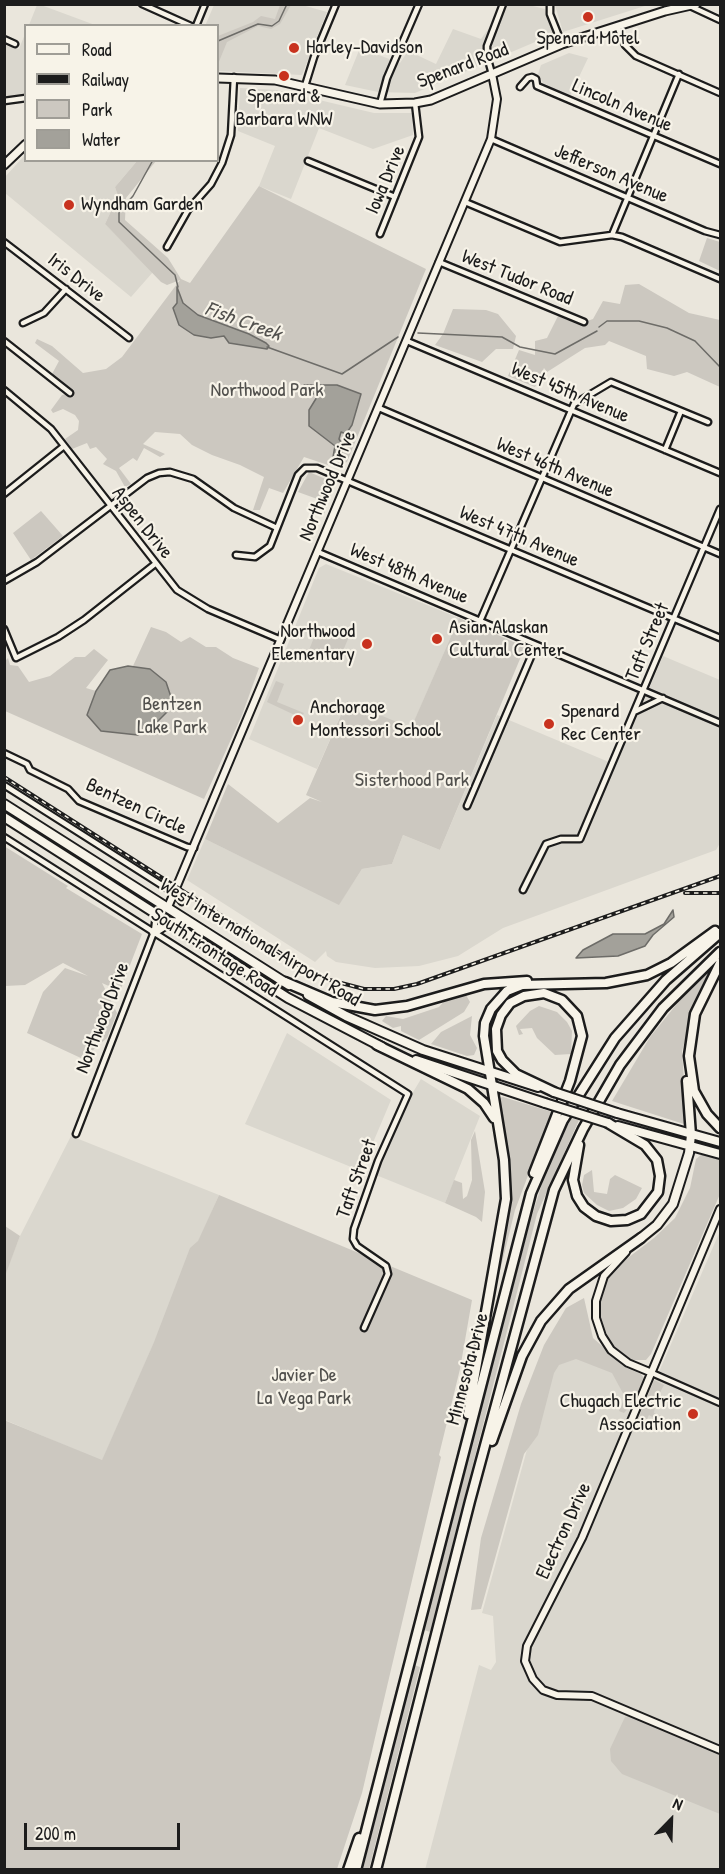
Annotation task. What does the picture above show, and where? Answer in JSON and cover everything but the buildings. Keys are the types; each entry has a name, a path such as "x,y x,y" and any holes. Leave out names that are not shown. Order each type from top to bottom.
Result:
{"highway":[{"path":"285,982 332,1002 375,1010 407,1006 498,982 616,983 647,975 671,963 720,928"},
{"name":"Minnesota Drive","path":"356,1869 531,1193 563,1120 580,1089 615,1038 666,980 720,933"},
{"name":"Minnesota Drive","path":"376,1869 547,1212 563,1169 620,1065 648,1027 680,991 720,952"},
{"path":"692,1135 686,1056 695,1014 720,963"},
{"path":"451,1499 504,1217 506,1181 484,1029 495,1003 514,987 554,983"},
{"path":"531,1193 538,1159 570,1081 582,1036 577,1016 562,1000 544,993 524,996 510,1003 501,1015 496,1029 497,1051 502,1060 516,1074 554,1092"},
{"path":"690,1039 690,1071 694,1091 707,1114 720,1128"},
{"path":"378,1045 475,1094 489,1109 499,1133"},
{"path":"588,1121 575,1161 574,1188 580,1202 590,1212 603,1219 620,1222 635,1218 649,1207 658,1192 660,1176 657,1160 645,1145 608,1123"},
{"path":"470,1501 522,1356 541,1320 569,1289 641,1239"},
{"path":"382,1869 391,1814"},
{"path":"348,1869 369,1816"}],"main road":[{"name":"Spenard Road","path":"219,78 275,80 380,104 415,103 431,100 562,44 679,6 693,5"},
{"path":"4,165 24,146"},
{"name":"West International Airport Road","path":"4,804 285,982 380,1032 490,1073 617,1113 720,1142"},
{"name":"West International Airport Road","path":"4,817 305,1008 378,1045 492,1087 608,1123 720,1154"},
{"path":"154,932 170,922 183,922 198,926"},
{"path":"154,932 172,930 194,938"},
{"path":"641,1239 657,1225 673,1204 691,1147 692,1135"}],"street":[{"path":"142,4 187,24"},
{"path":"197,24 205,4"},
{"path":"305,87 314,57 336,4"},
{"path":"380,104 387,78 419,4"},
{"path":"492,74 487,57 487,46 503,4"},
{"path":"550,4 550,14 562,44"},
{"path":"693,5 720,20"},
{"path":"617,26 630,51 720,93"},
{"path":"4,39 15,44"},
{"name":"Northwood Drive","path":"168,907 491,139 496,99 492,74"},
{"path":"612,235 679,74"},
{"path":"167,248 188,210 211,184 222,163 231,135 234,77"},
{"name":"Lincoln Avenue","path":"520,87 532,77 536,79 537,86 720,164"},
{"path":"4,101 24,98"},
{"name":"Iowa Drive","path":"380,234 419,137 415,103"},
{"name":"Jefferson Avenue","path":"491,139 705,231 720,235"},
{"path":"308,161 395,197"},
{"path":"465,202 560,242 612,235 720,279"},
{"name":"Iris Drive","path":"4,242 129,338"},
{"name":"West Tudor Road","path":"439,262 584,321"},
{"path":"24,323 44,313 66,289"},
{"path":"4,341 70,393"},
{"name":"West 45th Avenue","path":"407,341 720,473"},
{"path":"480,621 570,409 579,400 601,386 614,383 708,422"},
{"name":"Aspen Drive","path":"4,390 44,422 177,590 196,603 281,640"},
{"name":"West 46th Avenue","path":"379,408 720,554"},
{"path":"665,450 681,411"},
{"path":"4,494 64,446"},
{"name":"West 47th Avenue","path":"277,528 298,476 305,468 317,468 720,638"},
{"path":"4,581 38,561 147,478 170,472 193,479 234,508 277,528 270,546 262,554 247,558 236,555"},
{"name":"Taft Street","path":"523,890 546,844 561,839 580,839 720,509"},
{"name":"West 48th Avenue","path":"318,552 720,723"},
{"path":"4,629 16,658 58,637 84,620 155,564"},
{"path":"467,806 536,645"},
{"path":"635,711 663,698"},
{"name":"Bentzen Circle","path":"4,753 27,764 30,770 68,789 79,801 194,848"},
{"path":"4,785 174,893 182,902"},
{"name":"South Frontage Road","path":"4,837 408,1094"},
{"name":"Northwood Drive","path":"76,1134 154,932 156,914"},
{"name":"Taft Street","path":"364,1328 388,1274 386,1266 357,1246 353,1239 354,1229 378,1161 408,1094"},
{"name":"Electron Drive","path":"720,1209 582,1538 526,1646 525,1661 533,1679 543,1690 556,1695 592,1696 720,1750"},
{"path":"641,1239 604,1276 596,1301 596,1318 602,1336 612,1350 628,1363 720,1402"}],"shaded area":[{"path":"37,5 41,5 92,24 29,24"},
{"path":"214,5 302,5 327,12 302,75 219,71 219,24 206,24"},
{"path":"506,5 529,5 545,9 554,34 415,93 378,92 345,85 360,48 400,63 408,51 436,64 453,29 481,39"},
{"path":"555,5 648,5 563,32"},
{"path":"24,36 24,94 5,97 5,43 19,49"},
{"path":"569,53 588,58 570,96 543,83 538,74 541,65"},
{"path":"240,88 277,90 374,113 412,113 413,135 373,149 319,128 291,199 259,186 275,146 238,131"},
{"path":"24,156 24,162 136,162 115,187 118,196 105,224 153,272 131,297 5,193 4,178"},
{"name":"Northwood Elementary","path":"326,564 459,618 411,729 347,701 317,769 249,739 319,568"},
{"path":"663,656 720,680 720,843 716,850 503,928 458,956 419,966 375,968 336,962 327,956 326,951 315,962 187,880 205,839 339,904 362,869 392,864 403,835 440,850 497,715 616,765"},
{"path":"287,1033 391,1100 361,1171 245,1124"},
{"path":"421,1079 480,1116 445,1203 376,1175 404,1107"},
{"path":"71,1136 219,1195 102,1461 5,1420 4,1276 20,1236"},
{"path":"720,1231 720,1869 425,1870 479,1665 491,1670 496,1662 493,1616 482,1613 550,1366 573,1355 652,1388"}],"green space":[{"path":"280,5 291,5 280,24 271,29 258,26 227,42 219,62 219,36 253,22 261,16 275,19"},
{"name":"Northwood Park","path":"136,162 155,162 126,198 125,220 168,258 181,279 190,283 259,186 426,269 347,462 334,467 304,457 283,493 269,488 260,510 253,510 264,477 192,445 180,434 155,432 143,444 165,454 160,457 144,448 137,461 133,458 119,468 131,484 125,487 116,471 103,464 107,459 96,447 90,449 87,443 72,449 65,439 78,430 79,421 75,415 63,409 53,413 51,410 62,395 73,392 52,374 59,361 35,343 37,339 52,346 83,373 106,369 122,357 180,280 167,285 161,282 105,224 118,196 115,187"},
{"path":"707,238 720,242 720,271 699,261"},
{"path":"639,284 689,313 720,320 720,387 687,372 674,376 647,369 646,356 609,341 605,345 585,348 547,372 544,368 535,387 508,376 519,350 535,355 535,341 547,338 558,316 578,324 593,319 603,301 620,304 625,285"},
{"path":"453,309 486,310 498,314 516,336 513,349 496,349 482,362 435,345 443,334"},
{"path":"309,472 333,482 333,489 324,514 316,511 320,500 298,492"},
{"path":"41,511 63,536 31,560 13,533"},
{"name":"Sisterhood Park","path":"459,618 525,647 440,850 403,835 392,864 362,869 339,905 205,839 228,784 278,823 310,798 322,802 306,795 347,701 411,728"},
{"path":"344,626 351,632 339,660 309,650 315,635 327,640"},
{"name":"Bentzen Lake Park","path":"151,627 166,632 181,642 190,637 206,647 216,647 233,658 259,668 242,715 204,799 5,711 5,661 8,658 10,665 18,666 29,682 50,676 75,657 85,657 94,649 108,660 86,688 96,691 110,670 133,666"},
{"path":"276,681 284,684 277,702 304,713 301,718 267,702"},
{"path":"4,846 68,886 66,888 142,934 120,991 102,983 117,1013 107,1038 83,1059 27,1033 43,992 65,968 88,976 63,963 25,985 5,986"},
{"path":"716,964 694,1008 682,1051 687,1125 612,1101 650,1037 693,984"},
{"path":"466,995 470,1002 464,1012 419,1040 401,1031 401,1026 393,1028 382,1021 386,1016 403,1019 439,1007 445,1000"},
{"path":"539,1006 557,1012 567,1022 572,1031 571,1054 555,1055 537,1038 532,1028 520,1029 523,1034 519,1035 516,1026 530,1011"},
{"path":"472,1016 470,1035 477,1048 474,1055 467,1056 431,1044 441,1032"},
{"path":"503,1097 552,1112 515,1210 486,1328 508,1194 496,1099"},
{"path":"571,1118 579,1120 537,1214 430,1632 424,1630 530,1222 544,1177"},
{"path":"475,1131 485,1192 482,1222 445,1203 454,1180 462,1183 463,1199 467,1196 472,1180 471,1140"},
{"path":"702,1154 720,1160 720,1194 651,1354 646,1360 632,1360 614,1347 601,1323 599,1311 603,1286 608,1273 654,1238 675,1218 690,1188 696,1159"},
{"path":"592,1170 594,1192 607,1194 610,1179 615,1175 642,1188 636,1199 623,1208 609,1211 597,1205 584,1193 582,1185 584,1175"},
{"name":"Javier De La Vega Park","path":"219,1195 472,1300 460,1369 439,1455 441,1457 362,1793 337,1869 5,1869 4,1420 102,1460 154,1342 190,1248 198,1241"},
{"path":"5,1226 20,1236 5,1276"},
{"path":"584,1298 593,1338 627,1368 641,1374 644,1378 633,1403 624,1413 619,1411 625,1397 612,1373 576,1359 559,1365 554,1373 538,1435 524,1454 481,1609 471,1610 481,1538 521,1404 544,1345 566,1308"},
{"path":"654,1380 664,1385 656,1400 654,1413 664,1417 662,1423 649,1415 645,1423 638,1420"},
{"path":"414,1665 420,1667 369,1869 363,1869"},
{"path":"634,1715 720,1753 720,1814 622,1774 611,1761 610,1749 625,1717"}],"water":[{"path":"177,287 183,303 198,315 249,334 269,346 267,349 229,343 224,336 211,338 194,335 179,325 173,308 177,303"},
{"path":"304,385 337,385 361,394 352,425 346,434 341,432 339,439 344,447 339,459 333,457 335,446 309,426 309,410 317,397"},
{"path":"128,666 150,669 166,682 171,697 167,712 154,725 138,735 101,731 87,715 96,691 110,670"},
{"path":"673,910 674,917 653,935 645,946 618,956 576,958 583,950 613,934 645,934 664,924"}],"waterway":[{"name":"Fish Creek","path":"219,41 258,24 272,26 279,21 287,4"},
{"name":"Fish Creek","path":"152,162 133,196 119,212 119,222 175,275 178,287"},
{"name":"Fish Creek","path":"599,327 607,321 639,321 667,328 695,341 720,367"},
{"name":"Fish Creek","path":"418,333 502,337 520,347 555,354 597,331"},
{"name":"Fish Creek","path":"267,347 342,374 398,337"}],"railway":[{"path":"4,777 302,967 326,979 364,989 394,989 417,984 720,876"},
{"path":"685,893 720,893"}],"place":[{"name":"Spenard Motel","path":"588,17"},
{"name":"Harley-Davidson","path":"294,48"},
{"name":"Spenard & Barbara WNW","path":"284,76"},
{"name":"Wyndham Garden","path":"69,205"},
{"name":"Asian Alaskan Cultural Center","path":"437,639"},
{"name":"Northwood Elementary","path":"367,644"},
{"name":"Anchorage Montessori School","path":"298,720"},
{"name":"Spenard Rec Center","path":"549,724"},
{"name":"Chugach Electric Association","path":"693,1414"}]}
